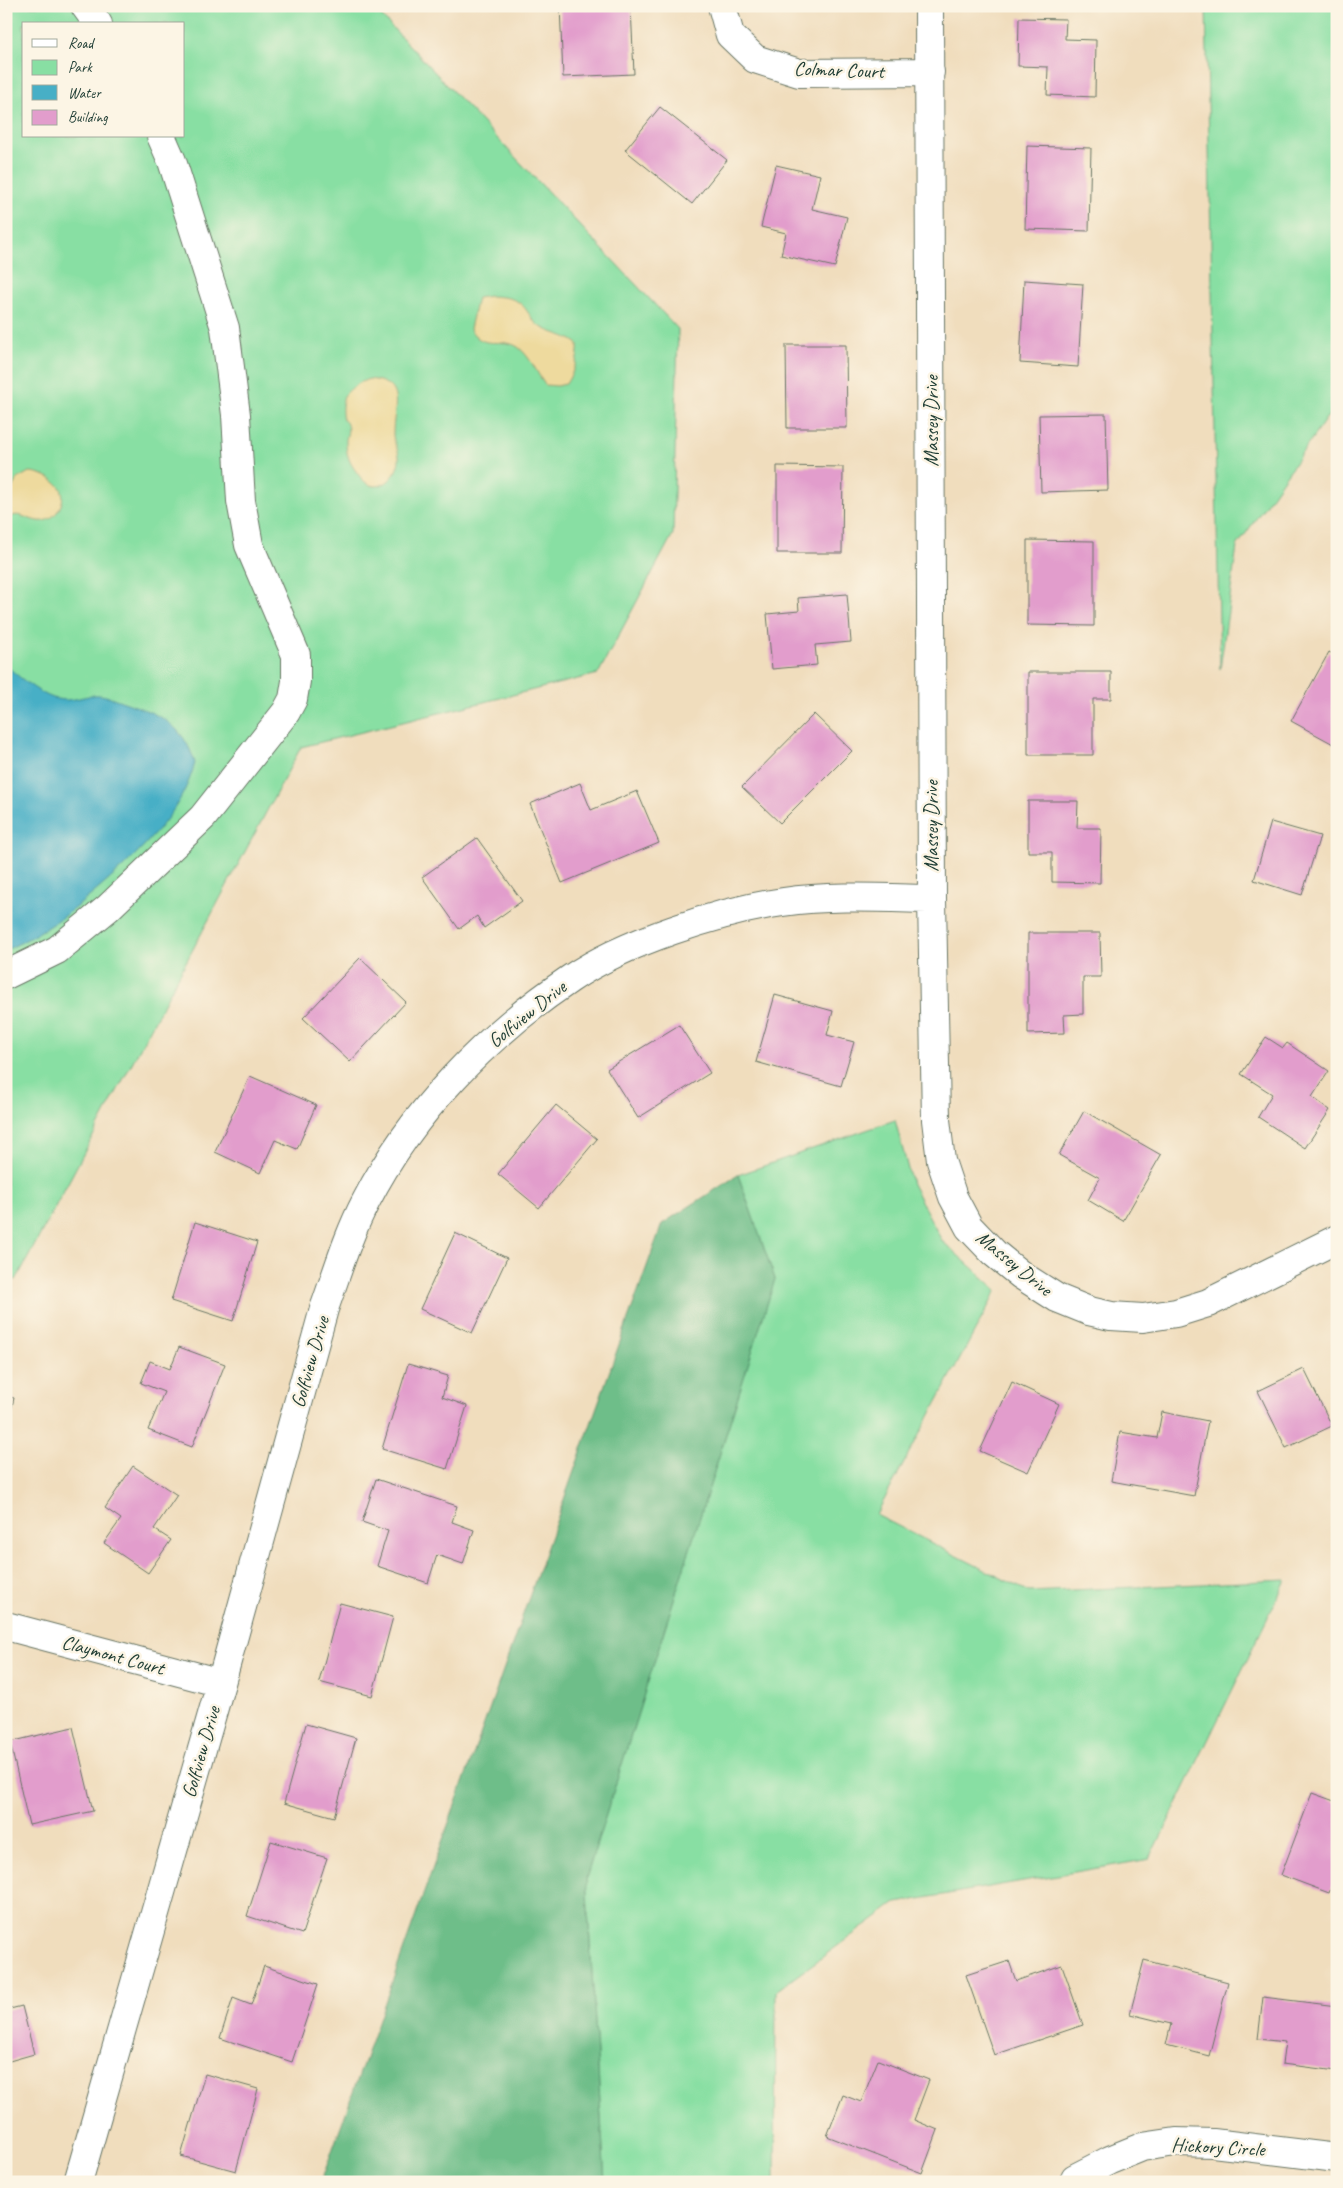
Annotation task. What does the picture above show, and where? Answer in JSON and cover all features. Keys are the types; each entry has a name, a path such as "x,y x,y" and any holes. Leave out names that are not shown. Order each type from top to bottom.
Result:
{"street":[{"path":"85,6 97,22"},
{"name":"Colmar Court","path":"722,6 730,35 755,59 799,73 930,72"},
{"name":"Massey Drive","path":"929,6 932,899 936,1120 942,1161 953,1197 970,1227 994,1253 1022,1275 1057,1298 1089,1311 1111,1316 1143,1318 1176,1313 1208,1303 1337,1240"},
{"path":"6,975 57,950 108,908 185,836 264,742 293,699 297,669 296,655 249,544 241,501 236,415 225,328 172,161 162,138"},
{"name":"Golfview Drive","path":"78,2182 221,1683 324,1309 343,1253 366,1201 396,1150 429,1106 471,1060 519,1018 571,978 614,955 664,935 746,909 784,902 867,898 932,899"},
{"name":"Claymont Court","path":"6,1626 221,1683"},
{"name":"Hickory Circle","path":"1075,2178 1110,2160 1142,2147 1176,2142 1213,2143 1337,2158"}],"green space":[{"path":"6,6 372,6 678,329 673,534 598,674 301,747 16,1280 6,1277"},
{"path":"1206,6 1337,6 1337,411 1327,417 1237,546 1220,669"},
{"path":"895,1120 912,1184 942,1241 997,1290 876,1515 1029,1592 1286,1580 1150,1859 896,1903 776,1991 775,2182 605,2182 586,1878 775,1279 738,1175"},
{"path":"738,1175 775,1279 586,1878 605,2182 321,2182 662,1224"}],"sand":[{"path":"490,296 506,297 515,300 523,306 538,325 569,338 578,344 578,355 575,365 566,384 557,386 545,385 530,360 518,347 505,343 487,342 475,336 470,329 477,298"},
{"path":"369,379 381,381 393,391 395,406 393,434 399,456 398,466 390,480 376,486 364,481 350,462 346,445 348,427 342,414 344,396 349,390"},
{"path":"29,472 46,476 60,487 63,497 60,508 53,517 43,521 15,515 6,520 6,491 11,490 17,479"}],"water":[{"path":"6,665 30,685 51,697 67,700 102,695 160,717 177,730 184,739 195,763 183,794 167,819 124,866 97,891 54,923 6,950"}],"building":[{"path":"560,6 631,6 634,74 563,77"},
{"path":"1019,18 1066,19 1065,39 1096,40 1095,97 1047,95 1048,67 1018,66"},
{"path":"660,107 727,160 692,204 625,150"},
{"path":"1027,146 1091,148 1089,231 1025,229"},
{"path":"776,165 820,175 812,209 847,217 835,267 781,255 786,233 761,227"},
{"path":"1024,280 1083,284 1078,367 1020,363"},
{"path":"786,345 846,345 847,428 787,428"},
{"path":"1106,414 1108,490 1041,492 1039,415"},
{"path":"777,466 843,467 842,553 777,553"},
{"path":"1027,540 1094,541 1094,626 1027,625"},
{"path":"847,594 851,642 815,645 817,665 772,669 767,614 799,611 798,598"},
{"path":"1329,652 1337,656 1337,746 1291,721"},
{"path":"1028,672 1111,672 1111,699 1093,699 1093,755 1028,755"},
{"path":"814,714 852,751 780,823 742,787"},
{"path":"580,783 591,810 637,791 659,843 562,883 530,804"},
{"path":"1028,801 1078,801 1077,828 1101,828 1100,883 1052,882 1052,852 1028,852"},
{"path":"1271,822 1320,836 1302,895 1254,880"},
{"path":"477,838 522,901 484,928 477,916 459,929 422,877"},
{"path":"1028,933 1100,933 1101,977 1083,977 1083,1014 1064,1015 1065,1033 1028,1034"},
{"path":"360,958 406,1002 350,1062 303,1018"},
{"path":"775,995 833,1011 827,1035 854,1042 841,1086 756,1062"},
{"path":"679,1025 710,1073 638,1118 607,1069"},
{"path":"1266,1037 1283,1048 1287,1043 1329,1071 1312,1097 1330,1110 1305,1148 1258,1117 1272,1094 1241,1074"},
{"path":"250,1076 316,1105 297,1149 275,1140 260,1173 215,1152"},
{"path":"556,1105 597,1139 539,1208 498,1174"},
{"path":"1084,1111 1161,1155 1123,1221 1088,1200 1100,1178 1059,1155"},
{"path":"195,1222 257,1242 233,1321 171,1301"},
{"path":"455,1233 507,1258 472,1333 420,1309"},
{"path":"179,1347 225,1364 192,1447 148,1430 164,1392 141,1383 150,1361 170,1369"},
{"path":"408,1364 448,1376 442,1397 467,1406 447,1469 382,1449"},
{"path":"1304,1369 1332,1426 1286,1448 1258,1391"},
{"path":"1012,1382 1059,1404 1028,1472 980,1451"},
{"path":"6,1396 14,1398 7,1428 6,1428"},
{"path":"1162,1412 1208,1421 1194,1496 1111,1481 1120,1432 1157,1438"},
{"path":"133,1466 177,1495 154,1529 171,1540 148,1573 104,1543 121,1519 105,1508"},
{"path":"376,1479 457,1506 452,1522 474,1530 463,1564 437,1555 428,1583 377,1566 388,1531 362,1522"},
{"path":"340,1603 393,1617 372,1696 319,1682"},
{"path":"306,1724 356,1738 334,1817 284,1803"},
{"path":"73,1727 93,1811 29,1825 10,1742"},
{"path":"1312,1793 1337,1802 1337,1874 1329,1893 1281,1875"},
{"path":"271,1841 327,1858 302,1934 247,1916"},
{"path":"1144,1960 1228,1982 1209,2056 1166,2045 1171,2024 1130,2014"},
{"path":"1009,1961 1016,1981 1062,1965 1083,2025 994,2055 966,1975"},
{"path":"264,1966 318,1984 292,2062 220,2038 233,1998 251,2005"},
{"path":"1263,1997 1337,2006 1337,2071 1282,2064 1285,2042 1258,2039"},
{"path":"22,2006 34,2054 6,2062 6,2010"},
{"path":"878,2060 929,2080 914,2120 938,2130 922,2173 827,2136 843,2095 861,2102"},
{"path":"205,2074 258,2089 236,2171 181,2156"}]}
